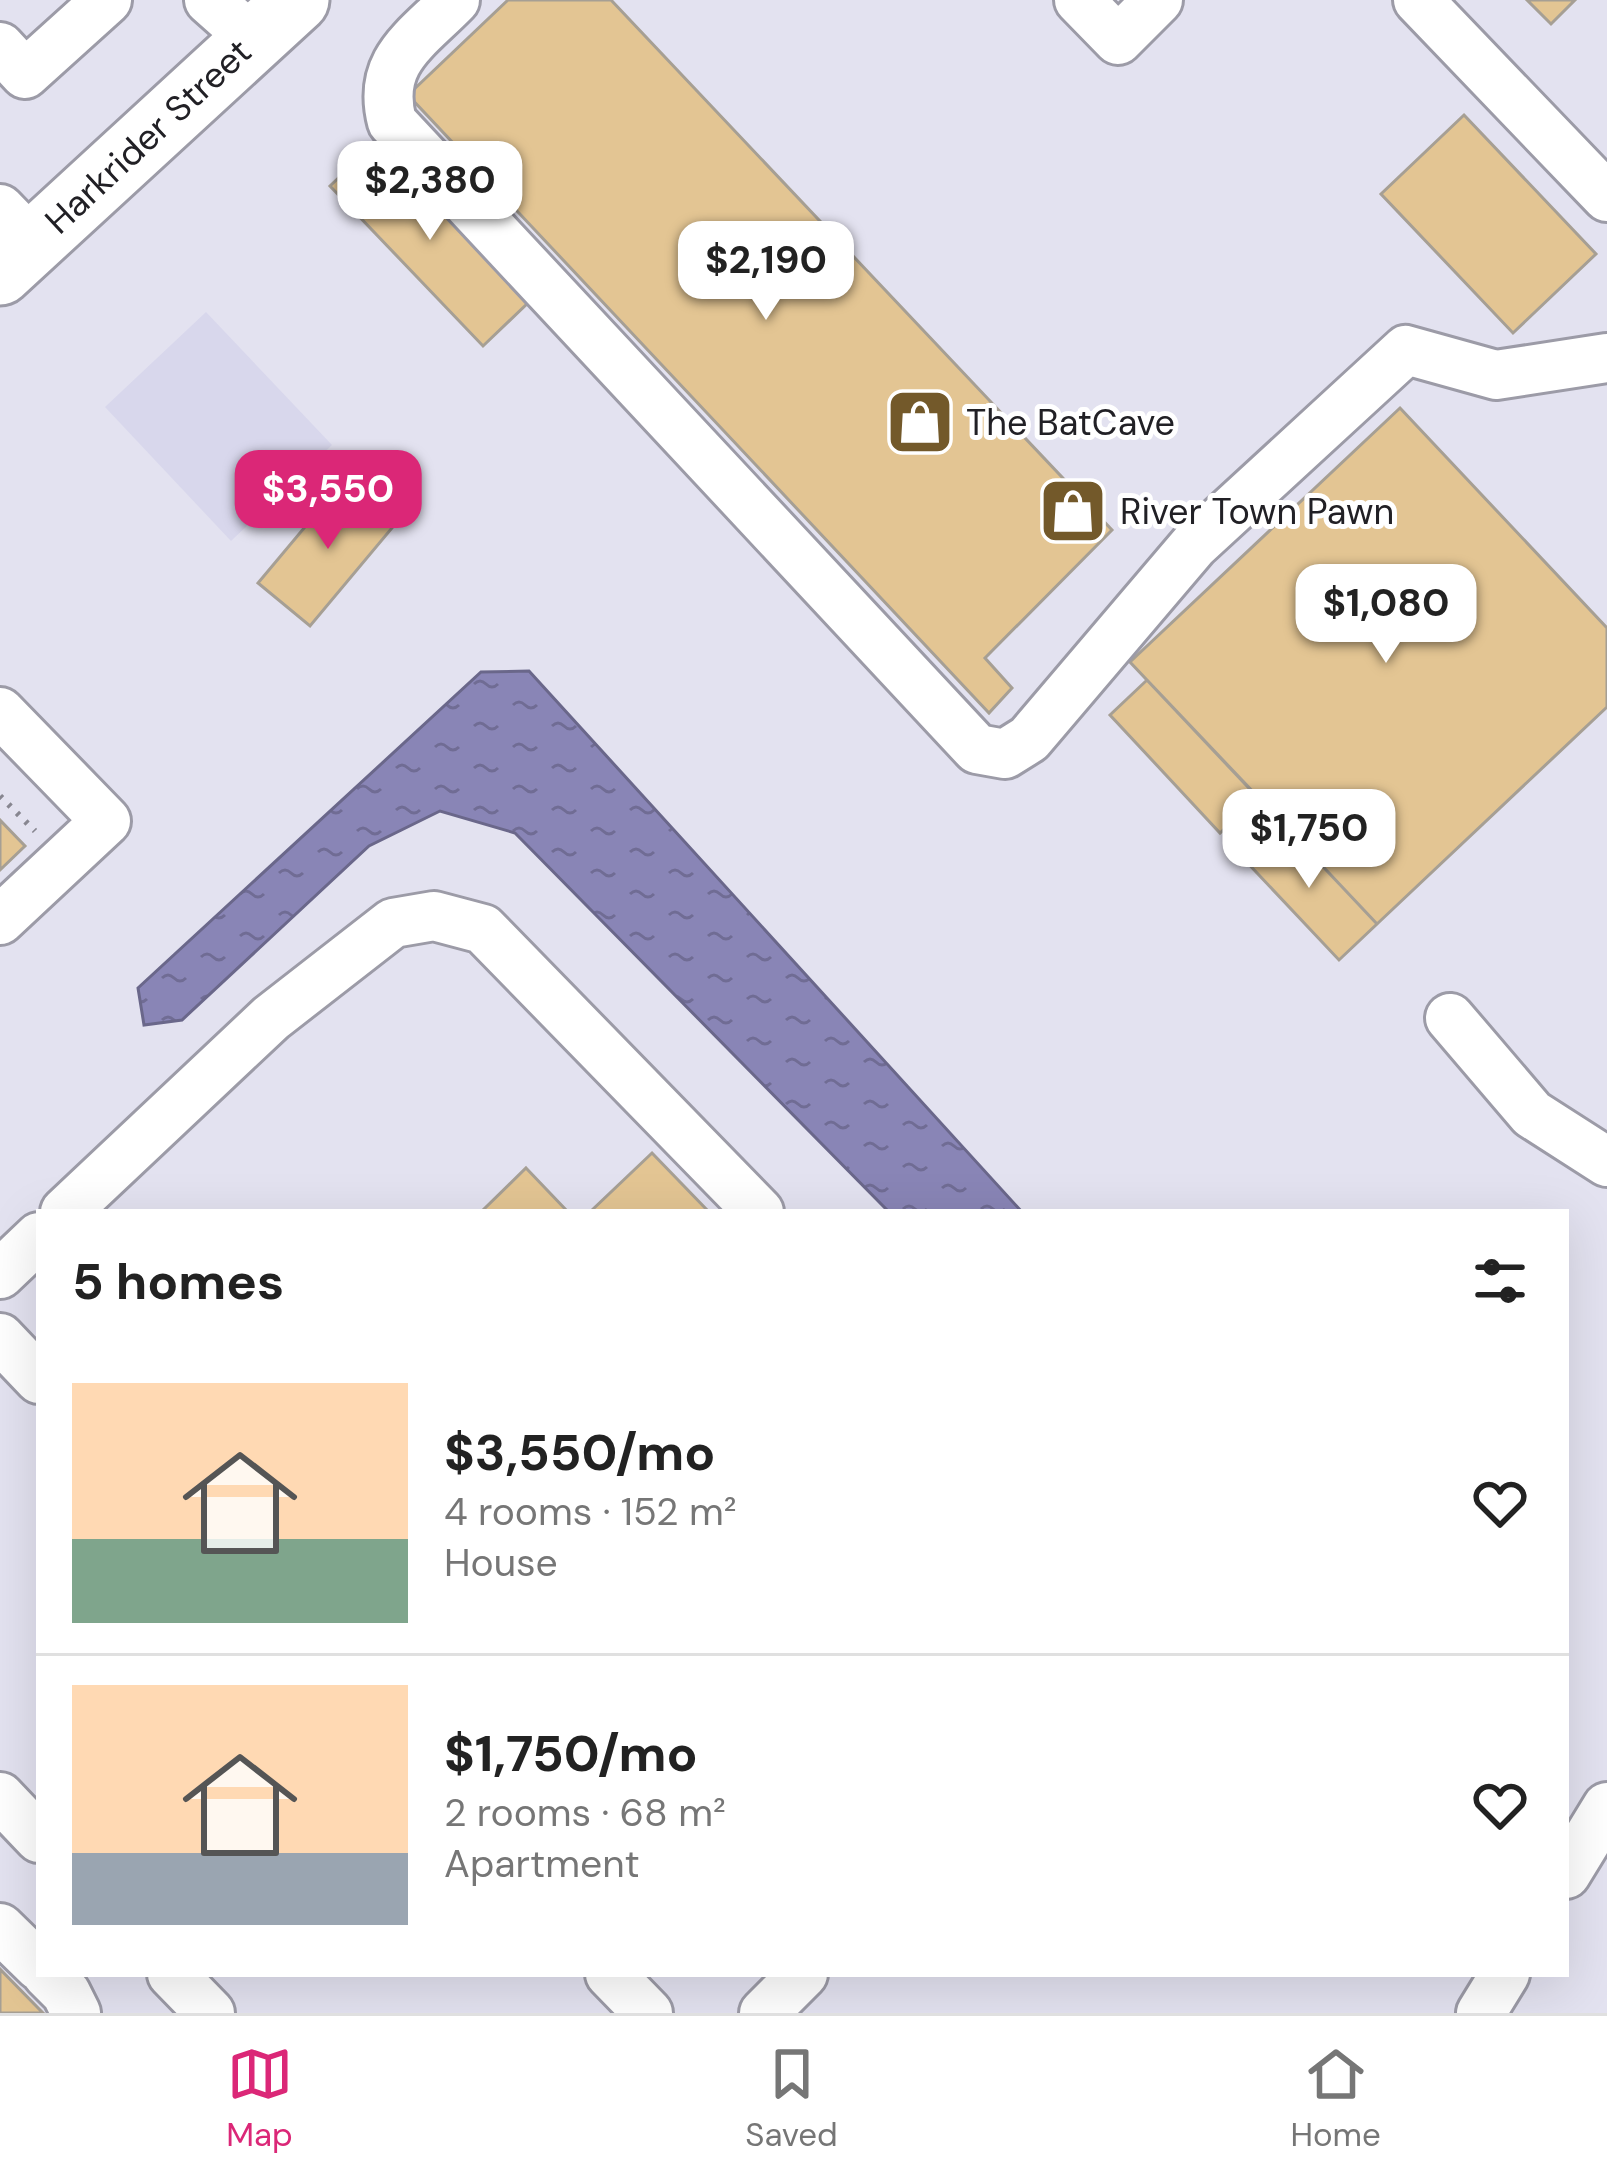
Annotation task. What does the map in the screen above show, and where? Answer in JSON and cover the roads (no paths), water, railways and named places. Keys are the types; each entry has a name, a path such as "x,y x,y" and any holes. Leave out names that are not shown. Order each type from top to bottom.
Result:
{"main road":[{"name":"Harkrider Street","path":"11,241 253,13"}],"street":[{"path":"0,47 25,74 107,0"},
{"path":"455,0 393,64 384,92 392,122 977,749 1005,754 1029,739 1194,544 1406,350 1496,375 1607,358"},
{"path":"1079,0 1118,40 1158,0"},
{"path":"1418,0 1607,196"},
{"path":"0,712 106,820 0,920"},
{"path":"68,1209 271,1018 393,923 434,916 483,929 756,1209"},
{"path":"1450,1018 1532,1114 1607,1162"},
{"path":"0,1274 36,1240"},
{"path":"0,1338 36,1376"},
{"path":"0,1797 36,1835"},
{"path":"1569,1869 1607,1807"},
{"path":"0,1928 36,1963"},
{"path":"50,1977 66,1993 76,2013"},
{"path":"175,1977 210,2013"},
{"path":"613,1977 648,2013"},
{"path":"764,2013 799,1977"},
{"path":"1481,2013 1503,1977"}],"water":[{"path":"529,671 1019,1209 886,1209 515,833 440,811 369,846 182,1020 144,1025 138,988 481,672"}],"place":[{"name":"The BatCave","path":"920,422"},
{"name":"River Town Pawn","path":"1073,511"}]}
